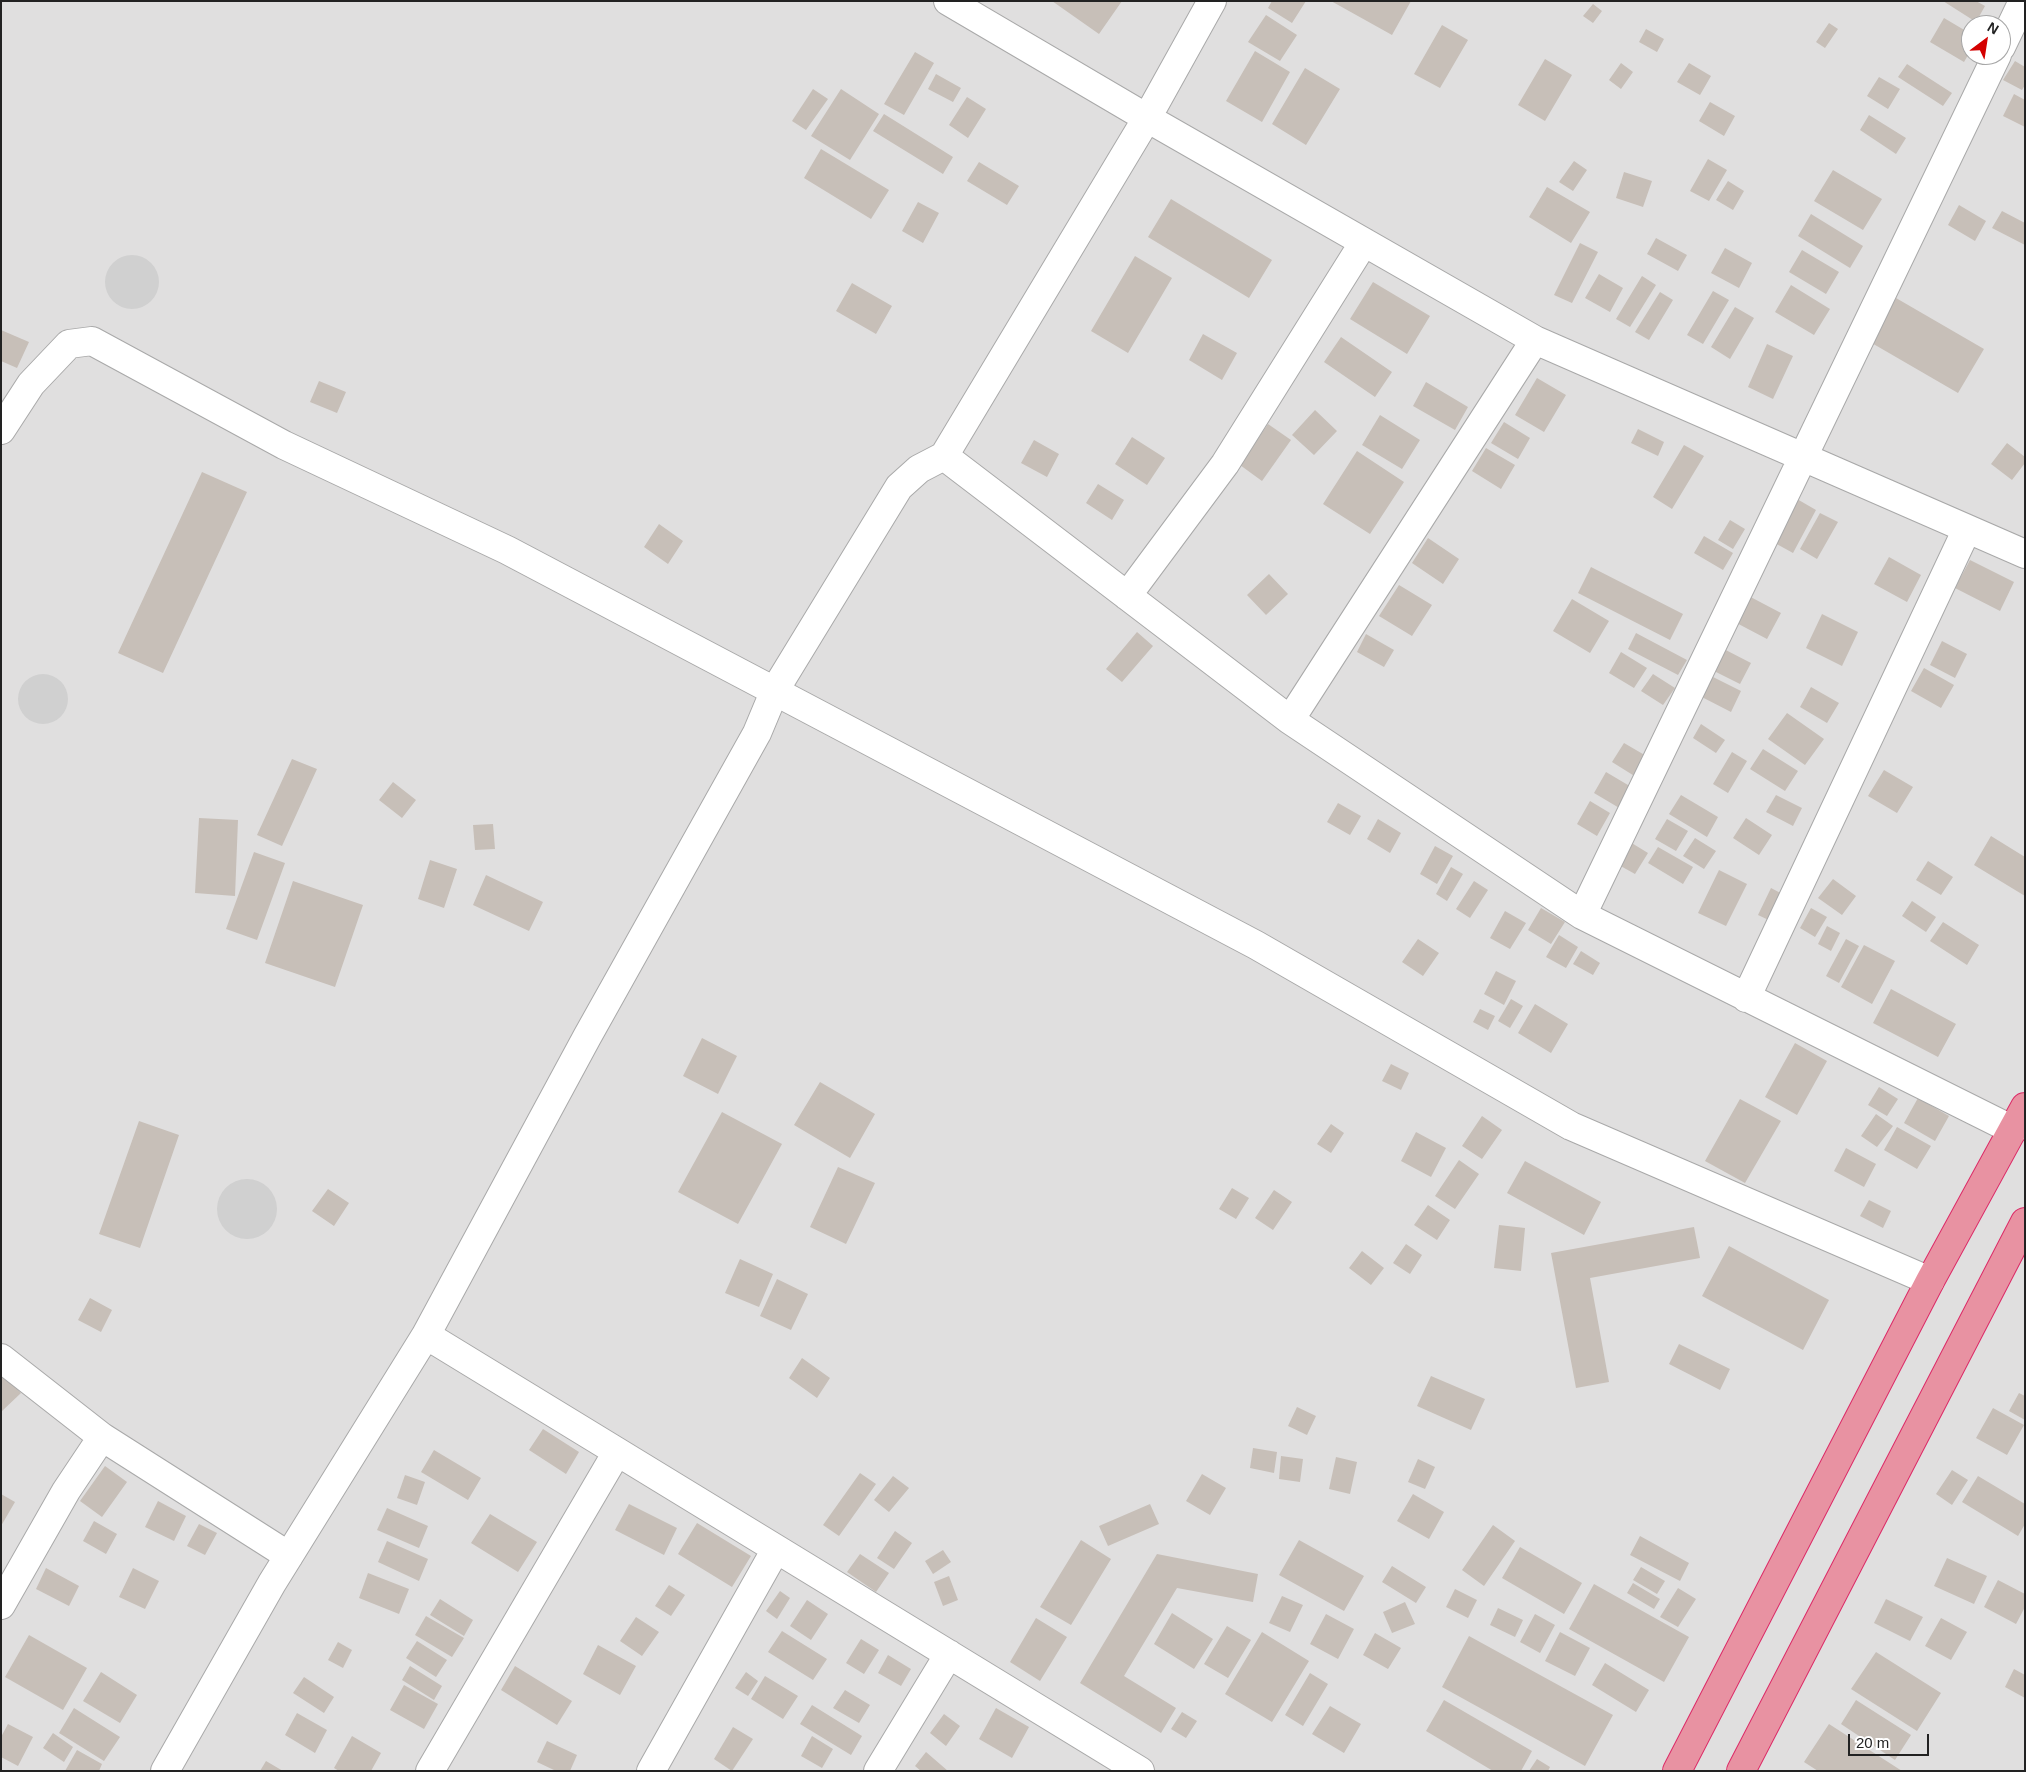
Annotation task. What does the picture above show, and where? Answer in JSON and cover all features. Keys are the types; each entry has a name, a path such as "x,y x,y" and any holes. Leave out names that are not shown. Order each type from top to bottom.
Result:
{"highway":[{"path":"1677,1771 1930,1281 2019,1118"},
{"path":"1740,1771 2025,1222"}],"street":[{"path":"948,1 1535,340 2025,554"},
{"path":"165,1771 289,1556 426,1335 587,1037 758,733 775,690 899,488 920,469 944,456 1148,118 1212,1"},
{"path":"2011,26 2023,1"},
{"path":"1582,915 1992,65"},
{"path":"1127,596 1225,464 1364,242"},
{"path":"1290,720 1535,340"},
{"path":"1,430 31,384 69,344 92,341 284,445 507,550 1256,945 1571,1126 1930,1281"},
{"path":"944,456 1290,720 1582,915 1746,998 2019,1118"},
{"path":"1746,998 1967,529"},
{"path":"426,1335 1140,1771"},
{"path":"1,1358 102,1437 289,1556"},
{"path":"1,1605 66,1491 102,1437"},
{"path":"430,1771 617,1452"},
{"path":"651,1771 776,1549"},
{"path":"878,1771 949,1654"}],"shaded area":[{"path":"1,1 2025,1 2025,1771 1,1771"},
{"path":"132,255 142,257 151,263 157,272 159,282 157,292 151,301 142,307 132,309 122,307 113,301 107,292 105,282 107,272 113,263 122,257"},
{"path":"43,674 53,676 61,681 66,689 68,699 66,709 61,717 53,722 43,724 33,722 25,717 20,709 18,699 20,689 25,681 33,676"},
{"path":"247,1179 264,1184 272,1192 277,1209 272,1226 264,1234 247,1239 230,1234 222,1226 217,1209 222,1192 230,1184"}],"building":[{"path":"1052,1 1122,1 1099,34"},
{"path":"1272,1 1306,1 1292,23 1268,8"},
{"path":"1331,1 1411,1 1392,35"},
{"path":"1943,1 1976,1 1985,6 1980,15 1965,15"},
{"path":"1593,4 1602,11 1593,23 1583,16"},
{"path":"1266,15 1297,35 1280,61 1248,42"},
{"path":"1944,18 1961,28 1961,60 1930,42"},
{"path":"1829,23 1838,29 1825,48 1816,42"},
{"path":"1442,25 1468,40 1440,88 1414,74"},
{"path":"1646,29 1664,39 1657,52 1639,42"},
{"path":"1255,51 1290,72 1262,122 1226,101"},
{"path":"915,52 934,63 904,115 884,104"},
{"path":"1545,59 1572,75 1545,121 1518,105"},
{"path":"2015,61 2025,67 2025,85 2022,90 2003,80"},
{"path":"1621,63 1633,72 1621,89 1609,80"},
{"path":"1689,63 1711,76 1700,95 1677,82"},
{"path":"1907,64 1952,93 1943,106 1898,77"},
{"path":"1305,68 1340,89 1306,145 1272,124"},
{"path":"936,74 961,88 953,102 928,89"},
{"path":"1879,77 1900,89 1888,109 1867,96"},
{"path":"813,89 828,99 806,130 792,121"},
{"path":"841,89 879,114 850,160 811,136"},
{"path":"2014,94 2025,100 2025,127 2003,116"},
{"path":"967,97 986,109 968,138 949,125"},
{"path":"1710,102 1735,116 1724,136 1699,121"},
{"path":"884,114 953,157 943,174 873,131"},
{"path":"1869,115 1906,138 1896,154 1860,130"},
{"path":"821,149 889,190 871,219 804,178"},
{"path":"1708,159 1727,170 1709,201 1690,191"},
{"path":"1574,161 1587,170 1573,191 1559,182"},
{"path":"979,162 1019,186 1007,205 967,181"},
{"path":"1833,170 1882,199 1863,230 1814,201"},
{"path":"1624,172 1652,181 1643,207 1616,198"},
{"path":"1728,181 1744,191 1733,210 1716,200"},
{"path":"1547,187 1590,212 1571,243 1529,217"},
{"path":"1171,199 1272,260 1249,298 1148,237"},
{"path":"918,202 939,213 923,243 902,231"},
{"path":"1959,205 1986,221 1975,241 1948,225"},
{"path":"2002,211 2025,223 2025,245 1992,228"},
{"path":"1811,214 1863,246 1850,268 1798,236"},
{"path":"1656,238 1687,255 1678,271 1647,254"},
{"path":"1580,243 1598,252 1572,303 1554,295"},
{"path":"1725,248 1752,263 1739,288 1711,273"},
{"path":"1802,250 1839,272 1826,294 1789,272"},
{"path":"1135,256 1172,278 1128,353 1091,331"},
{"path":"1599,274 1623,288 1610,312 1585,298"},
{"path":"1642,276 1656,285 1630,327 1616,319"},
{"path":"1373,282 1430,316 1407,354 1350,319"},
{"path":"852,283 892,306 876,334 836,311"},
{"path":"1791,285 1830,309 1814,335 1775,312"},
{"path":"1713,291 1729,300 1703,344 1687,335"},
{"path":"1660,292 1673,300 1649,340 1635,332"},
{"path":"1896,298 1984,349 1958,393 1870,342"},
{"path":"1735,307 1754,318 1730,359 1711,347"},
{"path":"1,330 29,342 17,368 1,361"},
{"path":"1203,334 1237,353 1222,380 1189,360"},
{"path":"1341,337 1392,372 1375,397 1324,362"},
{"path":"1767,344 1793,356 1773,399 1748,387"},
{"path":"1537,378 1566,395 1544,432 1515,415"},
{"path":"319,381 346,392 337,413 310,402"},
{"path":"1426,382 1468,407 1455,430 1413,406"},
{"path":"1315,410 1337,431 1314,455 1292,435"},
{"path":"1380,415 1420,440 1402,469 1362,445"},
{"path":"1504,422 1530,438 1518,459 1491,443"},
{"path":"1268,424 1291,440 1262,481 1240,465"},
{"path":"1638,429 1664,442 1658,456 1631,443"},
{"path":"1132,437 1165,458 1147,485 1115,464"},
{"path":"1034,440 1059,454 1047,477 1021,463"},
{"path":"2007,443 2025,457 2025,463 2012,480 1991,464"},
{"path":"1684,445 1704,456 1672,509 1653,497"},
{"path":"1486,448 1515,465 1501,489 1472,471"},
{"path":"1357,451 1404,482 1370,534 1323,504"},
{"path":"202,472 247,492 163,673 118,653"},
{"path":"1098,484 1124,500 1112,520 1086,503"},
{"path":"1797,499 1816,510 1793,553 1773,542"},
{"path":"1820,513 1838,522 1817,559 1800,549"},
{"path":"1730,520 1745,529 1733,549 1718,540"},
{"path":"659,524 683,541 668,564 644,547"},
{"path":"1704,536 1733,553 1723,570 1694,553"},
{"path":"1428,538 1459,559 1443,584 1412,563"},
{"path":"1889,557 1921,575 1907,602 1874,584"},
{"path":"1970,560 2014,582 2000,611 1955,588"},
{"path":"1591,567 1683,614 1670,640 1578,593"},
{"path":"1269,574 1288,594 1266,615 1247,595"},
{"path":"1399,585 1432,605 1412,636 1379,616"},
{"path":"1743,593 1781,613 1767,639 1729,619"},
{"path":"1572,599 1609,621 1590,653 1553,631"},
{"path":"1822,614 1858,632 1842,666 1806,648"},
{"path":"1137,632 1153,646 1122,682 1106,669"},
{"path":"1636,633 1687,660 1678,675 1628,649"},
{"path":"1366,634 1394,650 1384,667 1357,652"},
{"path":"1942,641 1967,654 1955,678 1930,665"},
{"path":"1716,645 1751,663 1740,684 1706,667"},
{"path":"1621,652 1647,668 1634,688 1609,673"},
{"path":"1924,668 1954,685 1941,708 1911,691"},
{"path":"1705,673 1741,691 1731,712 1694,693"},
{"path":"1653,674 1675,688 1663,705 1641,691"},
{"path":"1811,687 1839,703 1827,723 1800,707"},
{"path":"1787,713 1824,739 1805,765 1768,739"},
{"path":"1701,724 1725,740 1716,753 1693,738"},
{"path":"1624,743 1648,757 1636,777 1612,762"},
{"path":"1763,749 1798,771 1785,791 1750,769"},
{"path":"1732,752 1747,761 1728,793 1713,784"},
{"path":"292,759 317,769 282,846 257,835"},
{"path":"1884,770 1913,787 1897,813 1868,796"},
{"path":"1606,772 1633,788 1621,809 1594,793"},
{"path":"393,782 416,800 402,818 379,800"},
{"path":"1681,795 1718,817 1707,837 1669,814"},
{"path":"1776,795 1802,808 1793,826 1766,812"},
{"path":"1590,801 1610,813 1597,836 1577,824"},
{"path":"1338,803 1361,816 1350,835 1327,822"},
{"path":"199,818 238,820 235,896 195,893"},
{"path":"1746,818 1772,835 1759,855 1733,838"},
{"path":"1378,819 1401,833 1390,853 1367,839"},
{"path":"1667,819 1688,831 1676,851 1655,839"},
{"path":"493,824 495,849 475,850 473,825"},
{"path":"1991,836 2025,857 2025,896 1974,865"},
{"path":"1695,838 1716,851 1704,869 1683,856"},
{"path":"1630,842 1648,853 1635,874 1617,864"},
{"path":"1435,846 1453,856 1437,884 1420,874"},
{"path":"1658,847 1693,867 1683,884 1648,863"},
{"path":"254,852 285,863 257,940 226,929"},
{"path":"430,860 457,869 444,908 418,899"},
{"path":"1928,861 1953,877 1941,895 1916,880"},
{"path":"1451,867 1463,874 1447,901 1436,894"},
{"path":"1719,870 1747,884 1726,926 1698,913"},
{"path":"486,875 543,902 529,931 473,905"},
{"path":"1833,879 1856,896 1842,915 1818,898"},
{"path":"293,881 363,905 335,987 265,963"},
{"path":"1474,881 1488,890 1470,918 1456,909"},
{"path":"1771,888 1788,897 1775,923 1758,915"},
{"path":"1912,901 1936,917 1926,932 1902,916"},
{"path":"1541,908 1565,922 1551,944 1528,930"},
{"path":"1811,908 1827,917 1815,937 1800,928"},
{"path":"1505,911 1526,923 1510,949 1490,938"},
{"path":"1943,922 1979,945 1967,965 1930,941"},
{"path":"1827,926 1840,933 1831,951 1818,944"},
{"path":"1559,935 1578,947 1566,968 1546,957"},
{"path":"1418,939 1439,953 1423,976 1402,962"},
{"path":"1846,939 1859,946 1839,983 1826,976"},
{"path":"1864,945 1895,961 1872,1004 1841,987"},
{"path":"1581,951 1600,963 1593,975 1573,964"},
{"path":"1496,971 1516,981 1504,1005 1484,994"},
{"path":"1891,989 1956,1024 1938,1057 1873,1023"},
{"path":"1511,999 1523,1006 1510,1028 1498,1021"},
{"path":"1535,1004 1568,1024 1551,1053 1518,1033"},
{"path":"1480,1009 1495,1016 1488,1030 1473,1022"},
{"path":"702,1038 737,1056 718,1094 683,1076"},
{"path":"1795,1043 1827,1061 1797,1115 1765,1097"},
{"path":"1391,1064 1409,1073 1401,1090 1382,1081"},
{"path":"820,1082 875,1114 850,1158 794,1125"},
{"path":"1879,1087 1898,1099 1887,1116 1868,1105"},
{"path":"1918,1098 1949,1116 1935,1141 1904,1123"},
{"path":"1740,1099 1781,1121 1745,1183 1705,1161"},
{"path":"722,1112 782,1144 738,1224 678,1192"},
{"path":"1876,1114 1893,1126 1877,1147 1861,1136"},
{"path":"1482,1116 1502,1130 1482,1159 1462,1146"},
{"path":"139,1121 179,1135 140,1248 99,1234"},
{"path":"1331,1124 1344,1133 1331,1153 1317,1144"},
{"path":"1897,1127 1931,1146 1917,1169 1884,1150"},
{"path":"1416,1132 1446,1148 1431,1177 1401,1161"},
{"path":"1846,1148 1876,1164 1864,1187 1834,1171"},
{"path":"1459,1160 1479,1174 1455,1209 1435,1196"},
{"path":"1525,1161 1601,1202 1584,1235 1507,1193"},
{"path":"838,1167 875,1183 846,1244 810,1227"},
{"path":"1232,1188 1249,1198 1236,1219 1219,1209"},
{"path":"328,1189 349,1203 334,1226 312,1211"},
{"path":"1274,1190 1292,1202 1273,1230 1255,1218"},
{"path":"1869,1200 1891,1211 1883,1228 1860,1216"},
{"path":"1428,1205 1450,1220 1437,1240 1414,1225"},
{"path":"1499,1225 1525,1228 1521,1271 1494,1268"},
{"path":"1694,1227 1700,1258 1590,1278 1609,1382 1576,1388 1551,1253"},
{"path":"1406,1244 1422,1255 1410,1274 1393,1263"},
{"path":"1729,1246 1829,1300 1803,1350 1702,1296"},
{"path":"1362,1251 1384,1268 1371,1285 1349,1268"},
{"path":"740,1259 773,1274 759,1307 725,1293"},
{"path":"777,1279 808,1294 791,1330 760,1316"},
{"path":"90,1298 112,1310 101,1332 78,1320"},
{"path":"1679,1344 1730,1369 1720,1390 1669,1364"},
{"path":"802,1358 830,1378 817,1398 789,1378"},
{"path":"1,1373 21,1393 1,1412"},
{"path":"1431,1376 1485,1399 1471,1430 1417,1406"},
{"path":"2019,1393 2025,1396 2025,1420 2009,1411"},
{"path":"1297,1407 1316,1416 1307,1435 1288,1426"},
{"path":"1993,1408 2024,1425 2007,1455 1976,1438"},
{"path":"543,1429 579,1452 566,1474 529,1450"},
{"path":"1253,1448 1277,1452 1274,1473 1250,1468"},
{"path":"434,1450 481,1478 468,1500 421,1472"},
{"path":"1281,1456 1303,1459 1300,1482 1279,1479"},
{"path":"1336,1457 1357,1462 1350,1494 1329,1489"},
{"path":"1418,1459 1435,1467 1425,1489 1408,1482"},
{"path":"105,1466 127,1482 102,1517 80,1501"},
{"path":"1952,1470 1968,1480 1952,1505 1936,1494"},
{"path":"860,1473 876,1484 839,1536 823,1525"},
{"path":"1202,1474 1226,1488 1210,1515 1186,1501"},
{"path":"405,1475 425,1482 417,1505 397,1498"},
{"path":"893,1476 909,1488 889,1512 874,1500"},
{"path":"1978,1476 2025,1504 2025,1524 2018,1536 1962,1502"},
{"path":"1,1494 15,1502 1,1526"},
{"path":"1413,1494 1444,1512 1429,1539 1397,1521"},
{"path":"158,1501 186,1516 174,1541 145,1527"},
{"path":"629,1504 677,1528 664,1555 615,1530"},
{"path":"1150,1504 1159,1524 1108,1546 1099,1526"},
{"path":"387,1508 428,1526 419,1548 377,1530"},
{"path":"490,1514 537,1542 518,1572 471,1543"},
{"path":"94,1521 117,1534 106,1554 83,1541"},
{"path":"697,1523 751,1556 732,1587 678,1554"},
{"path":"199,1524 217,1533 205,1555 187,1546"},
{"path":"1493,1525 1515,1541 1484,1586 1462,1570"},
{"path":"895,1531 912,1543 894,1569 877,1558"},
{"path":"1640,1536 1689,1563 1680,1581 1630,1555"},
{"path":"1081,1540 1111,1559 1071,1625 1040,1607"},
{"path":"1299,1540 1364,1576 1344,1611 1279,1575"},
{"path":"387,1541 428,1559 419,1581 378,1562"},
{"path":"1520,1547 1582,1583 1564,1614 1502,1578"},
{"path":"943,1550 951,1562 933,1574 925,1561"},
{"path":"860,1554 889,1573 876,1592 847,1572"},
{"path":"1157,1554 1258,1574 1253,1602 1177,1588 1124,1676 1176,1708 1161,1733 1080,1683"},
{"path":"1947,1558 1987,1576 1974,1604 1934,1586"},
{"path":"1392,1566 1426,1587 1416,1603 1382,1582"},
{"path":"1641,1567 1665,1581 1657,1594 1633,1580"},
{"path":"46,1568 79,1586 69,1606 36,1589"},
{"path":"133,1568 159,1581 145,1609 119,1597"},
{"path":"368,1573 409,1589 399,1614 359,1598"},
{"path":"949,1576 958,1600 943,1606 934,1582"},
{"path":"1998,1580 2025,1594 2025,1607 2016,1624 1984,1607"},
{"path":"1633,1583 1660,1599 1654,1609 1627,1593"},
{"path":"1594,1584 1689,1637 1664,1682 1569,1629"},
{"path":"669,1585 685,1595 671,1616 655,1606"},
{"path":"1678,1588 1696,1599 1678,1627 1660,1617"},
{"path":"1455,1589 1477,1600 1468,1618 1446,1607"},
{"path":"780,1591 790,1598 777,1619 766,1611"},
{"path":"1282,1596 1303,1605 1290,1632 1269,1623"},
{"path":"440,1599 473,1620 464,1636 430,1615"},
{"path":"1886,1599 1923,1617 1910,1641 1874,1623"},
{"path":"807,1600 828,1614 811,1640 790,1626"},
{"path":"1405,1602 1415,1624 1392,1633 1383,1612"},
{"path":"1498,1608 1523,1620 1515,1637 1490,1625"},
{"path":"1172,1613 1213,1639 1194,1669 1154,1644"},
{"path":"1326,1614 1354,1629 1338,1659 1310,1644"},
{"path":"1535,1614 1555,1625 1540,1653 1520,1642"},
{"path":"426,1616 464,1638 452,1657 415,1635"},
{"path":"636,1617 659,1632 642,1656 620,1641"},
{"path":"1036,1618 1067,1637 1040,1681 1010,1662"},
{"path":"1941,1618 1967,1632 1951,1660 1925,1646"},
{"path":"1227,1626 1251,1640 1228,1678 1204,1664"},
{"path":"782,1631 827,1659 813,1680 768,1652"},
{"path":"1262,1632 1309,1661 1272,1722 1225,1694"},
{"path":"1560,1632 1590,1648 1575,1676 1545,1661"},
{"path":"1375,1633 1401,1648 1388,1669 1363,1655"},
{"path":"29,1635 87,1668 63,1710 5,1677"},
{"path":"1469,1636 1613,1715 1585,1766 1442,1687"},
{"path":"861,1639 879,1650 864,1674 846,1663"},
{"path":"417,1641 447,1660 436,1677 406,1658"},
{"path":"338,1642 352,1650 343,1668 328,1660"},
{"path":"598,1645 636,1666 620,1695 583,1674"},
{"path":"1876,1652 1941,1693 1917,1731 1851,1689"},
{"path":"888,1655 911,1669 901,1686 878,1673"},
{"path":"1605,1663 1649,1690 1636,1712 1592,1685"},
{"path":"410,1666 442,1686 434,1700 402,1680"},
{"path":"515,1666 572,1701 557,1725 501,1690"},
{"path":"2014,1669 2025,1675 2025,1698 2005,1687"},
{"path":"101,1672 137,1695 120,1723 83,1701"},
{"path":"746,1672 758,1681 748,1696 735,1688"},
{"path":"1310,1673 1328,1684 1303,1726 1285,1715"},
{"path":"765,1676 798,1696 783,1719 751,1699"},
{"path":"304,1677 334,1697 324,1713 293,1693"},
{"path":"404,1685 438,1704 424,1729 390,1710"},
{"path":"845,1690 870,1705 859,1723 833,1708"},
{"path":"1444,1700 1532,1751 1521,1771 1493,1771 1426,1731"},
{"path":"1856,1700 1911,1735 1895,1760 1841,1724"},
{"path":"812,1705 862,1736 851,1755 800,1724"},
{"path":"1330,1706 1361,1724 1344,1753 1312,1734"},
{"path":"74,1708 120,1737 104,1761 59,1733"},
{"path":"996,1708 1029,1727 1012,1758 979,1739"},
{"path":"1182,1712 1197,1721 1186,1738 1171,1729"},
{"path":"297,1713 327,1730 315,1753 285,1735"},
{"path":"944,1714 960,1726 946,1746 930,1733"},
{"path":"8,1724 33,1737 18,1766 1,1757 1,1737"},
{"path":"1829,1724 1902,1771 1818,1771 1804,1762"},
{"path":"733,1727 753,1739 732,1771 714,1759"},
{"path":"53,1733 73,1747 64,1762 43,1748"},
{"path":"352,1736 381,1753 371,1771 339,1771 334,1768"},
{"path":"812,1736 833,1749 822,1768 801,1756"},
{"path":"547,1741 577,1755 570,1771 556,1771 537,1762"},
{"path":"77,1750 102,1764 99,1771 65,1771"},
{"path":"926,1752 948,1771 921,1771 915,1766"},
{"path":"1537,1759 1550,1767 1548,1771 1529,1771"},
{"path":"266,1761 283,1771 260,1771"}]}
